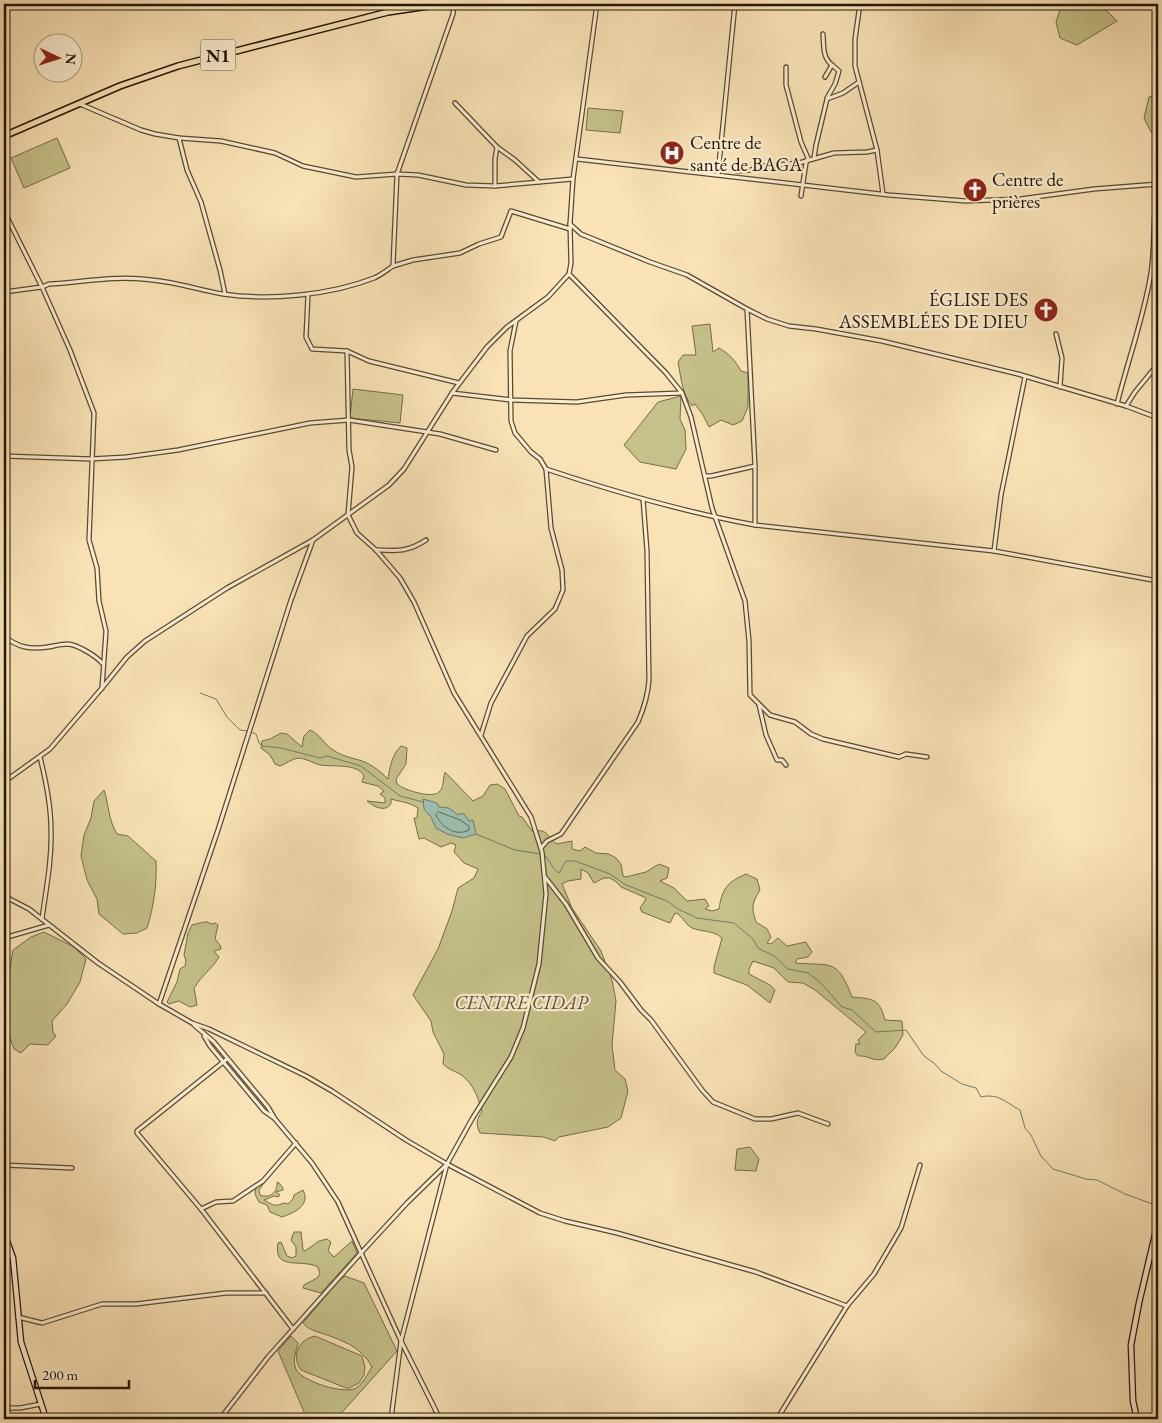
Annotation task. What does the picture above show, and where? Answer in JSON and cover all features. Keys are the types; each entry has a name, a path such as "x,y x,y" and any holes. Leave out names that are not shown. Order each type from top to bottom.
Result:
{"highway":[{"name":"N1","path":"4,136 120,86 178,66 388,12 442,4"}],"main road":[{"path":"1137,1419 1133,1400 1131,1345 1158,1222"},
{"path":"4,1233 13,1258 21,1342 46,1419"}],"street":[{"path":"393,266 397,174 453,14 454,4"},
{"path":"4,782 50,749 127,657 145,641 227,588 313,540 389,485 404,469 452,393 487,347 516,321 548,297 569,274 571,263 570,226 573,179 597,4"},
{"path":"718,174 734,4"},
{"path":"860,4 855,39 855,66 878,150 883,195"},
{"path":"814,158 827,99 839,71 826,58 823,49 823,34"},
{"path":"825,77 832,65"},
{"path":"786,67 786,85 801,142 808,160 800,196"},
{"path":"827,99 844,93 859,82"},
{"path":"455,103 497,147 515,160 539,182"},
{"path":"79,104 141,130 179,138 221,141 275,153 303,166 356,178 397,174 418,175 466,185 495,186 573,179"},
{"path":"179,138 187,170 201,202 225,294"},
{"path":"495,186 494,159 497,147"},
{"path":"737,171 808,160 834,152 878,150"},
{"path":"577,159 718,174 883,195 966,201 1020,199 1094,189 1157,184 1153,216 1154,229 1150,274 1117,404"},
{"path":"4,211 42,287 70,350 94,413 89,540 97,568 99,601 105,621 102,688"},
{"path":"4,292 42,287 49,284 124,278 152,280 225,294 308,295 374,278 393,266 412,260 460,253 501,237 511,211 570,226 581,234 650,262 687,274 767,319 789,326 816,328 882,341 1025,377 1126,406 1158,418"},
{"path":"569,274 666,373 682,393 691,417 716,518 746,601 750,696 770,715 795,722 811,734 823,739 899,758 906,754 927,757"},
{"path":"308,295 306,337 312,348 347,352 369,361 459,383"},
{"path":"747,309 755,466 755,525"},
{"path":"481,736 491,702 528,636 555,609 563,590 562,570 552,528 546,469 540,459 531,452 515,433 511,421 510,351 516,321"},
{"path":"1056,334 1062,358 1060,387"},
{"path":"347,352 349,450 352,467 348,516 357,533 376,550 400,578 418,611 454,693 531,817 542,852 546,894 541,947 523,1028 510,1057 447,1164 402,1341 391,1419"},
{"path":"1126,406 1134,392 1158,364"},
{"path":"994,551 1001,495 1025,377"},
{"path":"452,393 511,400 577,402 626,395 682,393"},
{"path":"4,456 91,459 178,450 310,423 348,420 427,432 496,450"},
{"path":"706,476 755,466"},
{"path":"546,469 616,492 716,518 755,525 994,551 1158,581"},
{"path":"542,852 547,841 562,834 627,740 638,722 645,705 649,680 647,551 643,499"},
{"path":"158,1004 250,729 288,608 313,540"},
{"path":"376,550 404,551 415,548 426,540"},
{"path":"4,636 14,644 28,648 45,648 69,644 96,656 103,663"},
{"path":"759,704 771,749 777,760 782,760 786,765"},
{"path":"40,757 47,790 51,831 48,879 42,919"},
{"path":"545,877 566,904 598,958 651,1020 712,1102 755,1118 771,1119 798,1113 828,1124"},
{"path":"4,896 42,919 98,963 158,1004 306,1076 399,1136 447,1164 540,1213 756,1272 846,1306"},
{"path":"4,938 50,925"},
{"path":"192,1022 264,1111 275,1119"},
{"path":"202,1033 214,1042 264,1102 275,1119 312,1163 338,1202 440,1419"},
{"path":"227,1059 137,1131 201,1209 293,1329"},
{"path":"244,1087 248,1084"},
{"path":"259,1105 264,1102"},
{"path":"201,1209 216,1202 233,1201 263,1181 296,1143"},
{"path":"220,1419 268,1357 407,1203 447,1164"},
{"path":"4,1165 72,1168"},
{"path":"777,1419 846,1306 874,1274 901,1228 920,1165"},
{"path":"18,1317 42,1323 102,1304 136,1304 226,1293 267,1293"},
{"path":"4,1408 20,1408 41,1404"}],"green space":[{"path":"1062,4 1103,4 1101,5 1117,21 1077,45 1060,38 1056,22"},
{"path":"1158,94 1158,135 1151,132 1144,118 1149,97"},
{"path":"588,108 623,111 620,133 586,130"},
{"path":"57,138 70,168 24,188 11,158"},
{"path":"710,324 713,352 719,348 732,358 741,371 748,373 748,407 742,421 733,425 721,420 709,427 695,404 692,406 682,385 678,362 683,355 696,355 692,326"},
{"path":"353,389 403,395 400,423 350,418"},
{"path":"681,396 680,419 685,430 686,449 676,469 640,462 624,445 658,402"},
{"name":"CENTRE CIDAP","path":"310,730 317,734 333,750 367,763 388,779 395,753 401,746 407,748 406,764 396,779 397,784 412,791 430,795 439,792 443,785 445,772 473,801 483,796 490,785 497,784 505,789 519,816 522,817 532,831 546,833 557,844 572,841 572,849 580,851 585,847 596,853 609,854 621,864 623,876 626,877 646,872 659,864 669,868 667,878 660,881 674,888 687,901 705,899 709,906 705,909 712,911 719,909 726,887 734,880 746,874 757,879 760,890 753,905 753,912 756,922 767,929 771,937 767,943 771,944 778,938 787,946 806,942 812,952 808,957 797,959 795,963 832,966 842,976 852,997 874,1001 880,1007 885,1020 902,1021 903,1035 895,1048 884,1059 876,1060 865,1056 858,1056 855,1052 856,1044 860,1044 858,1040 866,1032 815,990 803,983 788,982 774,968 753,961 749,974 770,985 775,990 770,1003 747,985 714,973 722,938 719,935 692,928 675,913 670,923 642,912 640,908 646,899 644,897 621,887 610,878 604,878 594,883 588,873 581,869 581,879 562,884 572,908 601,951 612,980 616,1001 612,1045 615,1070 625,1079 628,1091 621,1118 608,1127 559,1137 555,1141 544,1137 480,1133 477,1122 482,1112 476,1094 464,1077 443,1064 444,1054 433,1032 431,1021 413,995 438,949 458,888 474,878 478,869 464,863 454,852 456,845 451,843 441,847 424,838 419,839 414,818 417,818 418,808 408,803 391,799 391,803 386,808 376,807 367,801 385,803 385,798 380,794 384,791 378,786 362,782 364,776 356,769 344,766 320,765 298,758 280,766 275,764 270,755 261,748 262,741 281,733 287,734 302,747 304,736"},
{"path":"104,790 110,817 117,834 128,836 156,861 152,911 147,928 137,933 123,934 99,914 97,899 87,880 81,856 84,835 91,818 94,801"},
{"path":"204,922 218,925 215,939 221,949 214,951 219,957 194,988 197,1005 190,1007 179,1001 169,1004 167,1002 177,982 180,969 185,966 184,955 188,933 192,925"},
{"path":"44,932 74,947 86,959 80,982 67,1004 52,1021 53,1032 56,1036 48,1045 30,1044 21,1053 14,1049 10,1037 7,1013 13,950 31,937"},
{"path":"750,1147 759,1159 756,1171 735,1170 737,1149"},
{"path":"277,1182 283,1190 276,1192 280,1195 278,1197 274,1196 264,1200 271,1204 288,1204 294,1195 303,1190 305,1195 305,1200 300,1208 282,1217 270,1212 267,1205 259,1202 255,1194 256,1188 264,1183 259,1190 260,1195 267,1196 273,1194"},
{"path":"294,1232 301,1232 303,1250 305,1251 319,1241 327,1239 331,1242 328,1251 334,1257 352,1241 357,1253 321,1293 303,1288 304,1285 317,1278 320,1274 318,1267 284,1261 280,1258 278,1243 281,1242 287,1256 292,1258 296,1256 296,1247 291,1240"},
{"path":"345,1276 364,1283 397,1351 336,1419 307,1419 278,1351 291,1336 298,1343 294,1359 296,1369 306,1378 323,1386 342,1390 356,1388 361,1384 372,1367 363,1354 351,1346 338,1339 312,1330 303,1323 339,1280"},
{"path":"315,1336 362,1356 365,1367 364,1375 359,1383 346,1388 301,1370 297,1359 298,1349 304,1341"}],"water":[{"path":"423,799 437,803 439,807 449,808 458,815 463,813 469,821 473,820 476,834 463,838 447,834 436,828 431,817 424,809"}],"waterway":[{"path":"200,693 216,699 227,717 240,730 247,731"},
{"path":"251,732 256,734 259,743 263,746 281,748 320,758 327,756 361,766 400,796 423,802"},
{"path":"476,834 515,850 541,854"},
{"path":"544,855 559,873 566,861 575,861 610,874 626,885 667,901 678,909 697,918 734,923 753,939 758,948 774,956 788,969 808,973 821,983 842,1007 852,1010 876,1032 906,1030 924,1056 941,1071 962,1084 976,1088 981,1097 997,1097 1020,1110 1025,1128 1031,1135 1041,1156 1053,1169 1086,1179 1097,1180 1125,1194 1158,1206"}],"place":[{"name":"Centre de santé de BAGA","path":"672,153"},
{"name":"Centre de prières","path":"975,190"},
{"name":"ÉGLISE DES ASSEMBLÉES DE DIEU","path":"1046,310"}]}
